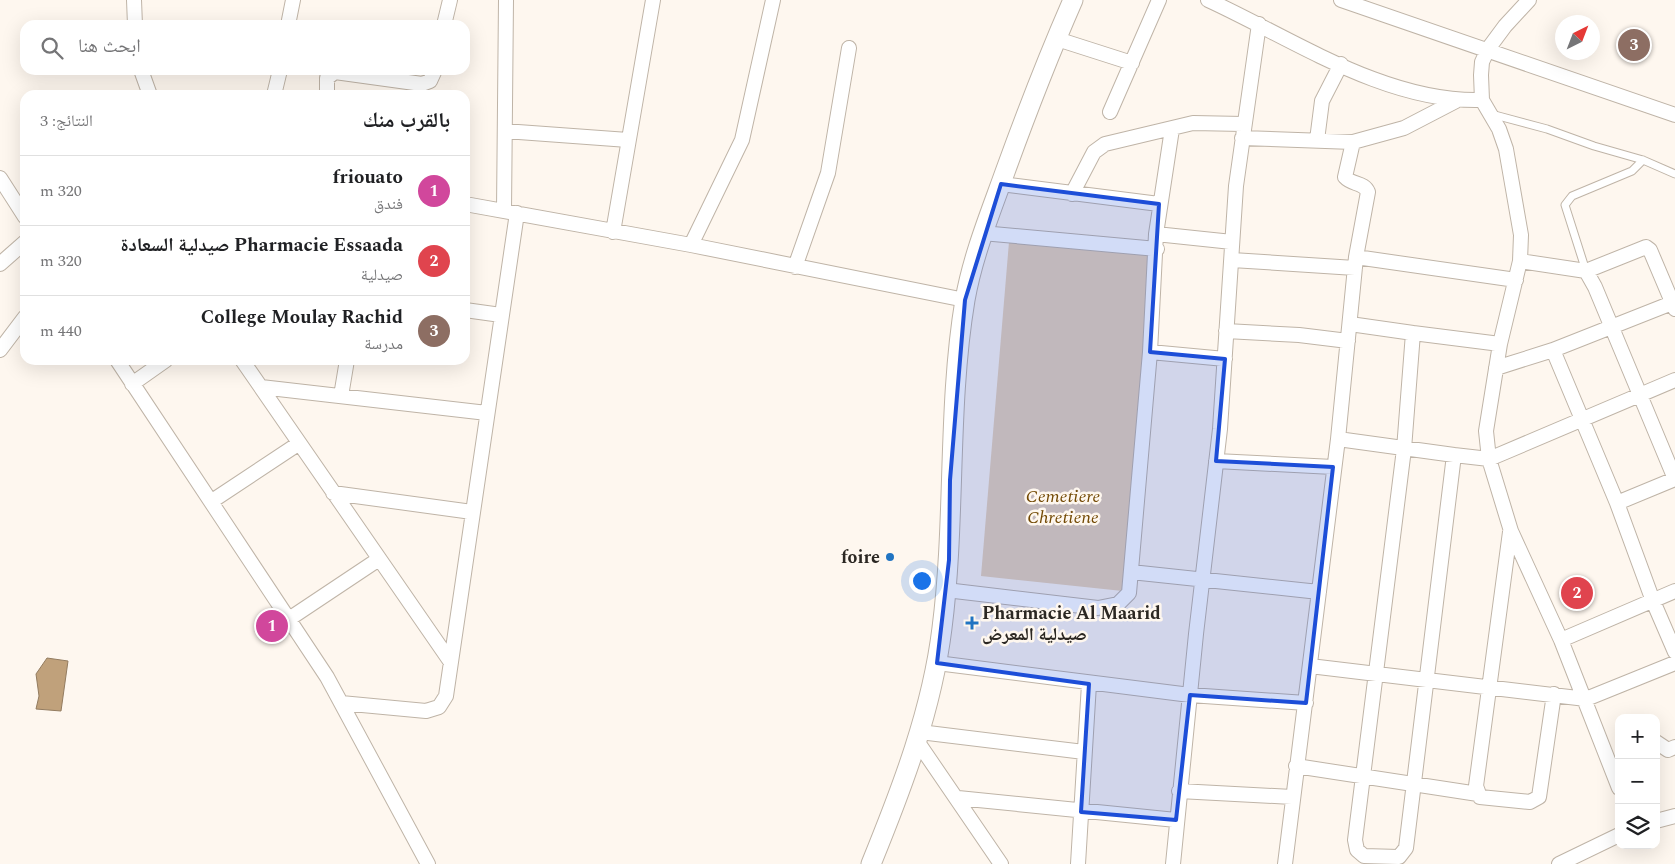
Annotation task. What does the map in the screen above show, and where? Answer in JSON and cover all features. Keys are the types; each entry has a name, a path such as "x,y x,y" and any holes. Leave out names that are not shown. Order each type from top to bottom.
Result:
{"street":[{"path":"134,0 136,20"},
{"path":"289,20 293,0"},
{"path":"445,20 450,0"},
{"path":"342,703 412,710 434,709 444,702 446,696 501,315 511,212 505,131 506,0"},
{"path":"613,232 653,0"},
{"path":"691,245 742,140 774,0"},
{"path":"871,864 919,736 937,663 946,590 951,460 965,300 982,234 1000,184 1073,0"},
{"path":"1110,112 1159,0"},
{"path":"1208,0 1386,84 1456,101 1482,100"},
{"path":"1341,0 1488,49 1675,115"},
{"path":"1529,0 1504,26 1488,49 1481,68 1482,100 1499,129 1511,170 1521,235 1520,261 1500,344 1486,431 1489,458 1511,531 1586,699 1612,752 1615,767"},
{"path":"1173,864 1179,791 1216,461 1242,131 1259,24"},
{"path":"1056,39 1132,63"},
{"path":"796,266 828,173 849,48"},
{"path":"1317,140 1322,101 1341,64"},
{"path":"143,75 148,90"},
{"path":"275,90 279,75"},
{"path":"327,90 328,78 332,75"},
{"path":"357,75 422,84 430,81 433,75"},
{"path":"1072,194 1090,159 1101,146 1201,122 1242,131 1317,140 1353,142 1404,128 1456,101"},
{"path":"946,590 1098,608 1118,604 1129,593 1150,352 1157,249 1156,234 1159,204 1172,129"},
{"path":"505,131 628,140"},
{"path":"1285,864 1296,766 1306,703 1333,467 1338,440 1356,262 1368,192 1363,186 1347,180 1345,176 1353,142"},
{"path":"0,178 20,209"},
{"path":"1000,184 1159,204"},
{"path":"470,205 691,245 965,300"},
{"path":"982,234 1157,249"},
{"path":"1156,234 1232,242"},
{"path":"0,264 20,246"},
{"path":"1496,368 1553,350 1612,326 1674,306 1650,250 1646,247 1586,271 1520,261"},
{"path":"1232,260 1356,262 1516,280"},
{"path":"1586,271 1612,326 1675,479 1618,503"},
{"path":"470,311 501,315"},
{"path":"0,350 20,324"},
{"path":"1350,324 1500,344"},
{"path":"1226,332 1299,335 1348,341"},
{"path":"1413,333 1404,449 1378,673 1355,840 1356,850 1364,856 1393,858 1402,856 1404,852 1454,455"},
{"path":"1553,350 1618,503 1653,601 1675,652"},
{"path":"1150,352 1225,358"},
{"path":"120,365 290,619 342,703 428,864"},
{"path":"132,384 159,365"},
{"path":"246,365 298,444 450,661"},
{"path":"341,396 346,365"},
{"path":"1338,440 1489,458 1582,421 1675,380"},
{"path":"261,387 487,413"},
{"path":"212,501 298,444"},
{"path":"1216,461 1333,467"},
{"path":"333,493 472,512"},
{"path":"1478,794 1476,786 1491,688 1511,531"},
{"path":"290,619 379,559"},
{"path":"1131,572 1319,592"},
{"path":"1561,640 1675,592"},
{"path":"937,663 1190,696 1306,703"},
{"path":"1310,666 1586,699 1675,663"},
{"path":"1078,864 1089,684"},
{"path":"1296,766 1478,794 1484,799 1530,802 1539,797 1554,694"},
{"path":"919,736 1084,752"},
{"path":"919,736 1001,864"},
{"path":"1660,745 1668,750 1675,748"},
{"path":"1179,791 1292,797"},
{"path":"958,798 1081,812 1176,820"},
{"path":"1660,820 1675,816"},
{"path":"1558,864 1615,837"}],"lane":[{"path":"1490,114 1547,128 1594,146 1643,160 1675,174"},
{"path":"1586,271 1565,205 1572,196 1632,171 1643,160"}],"highlighted area":[{"path":"1001,184 1159,204 1150,352 1225,359 1216,461 1333,467 1306,703 1190,695 1176,820 1081,812 1089,684 937,663 949,560 950,480 965,300"}],"green space":[{"name":"Cemetiere Chretiene","path":"1009,242 1160,254 1132,592 981,576"}],"shaded area":[{"path":"47,658 68,661 61,711 36,709 39,696 36,674"}],"place":[{"name":"College Moulay Rachid","path":"1634,45"},
{"name":"foire","path":"890,557"},
{"name":"Pharmacie Essaada صيدلية السعادة","path":"1577,593"},
{"name":"Pharmacie Al Maarid صيدلية المعرض","path":"972,623"},
{"name":"friouato","path":"272,626"}]}
